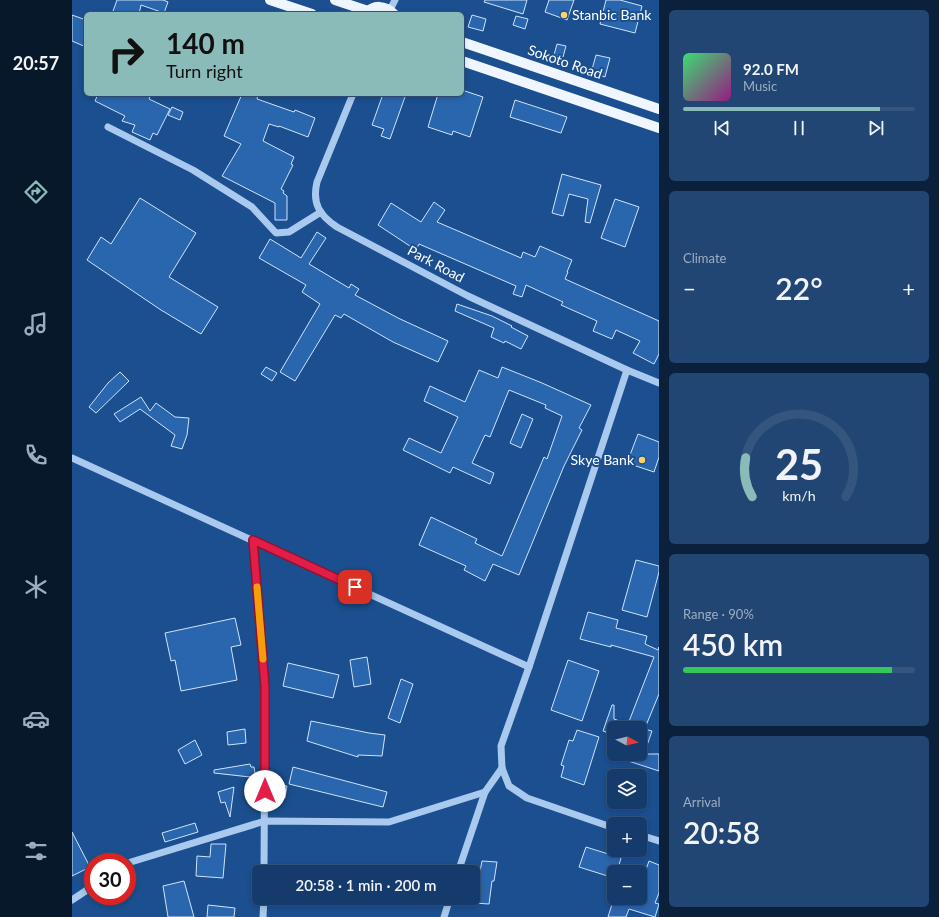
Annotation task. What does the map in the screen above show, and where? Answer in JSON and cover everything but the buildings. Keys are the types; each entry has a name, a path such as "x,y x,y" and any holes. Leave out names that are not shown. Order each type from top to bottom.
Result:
{"main road":[{"path":"270,0 306,12"},
{"path":"335,0 367,12 379,6 392,12"},
{"name":"Sokoto Road","path":"464,43 659,108"},
{"path":"464,63 659,128"}],"street":[{"path":"392,12 395,0"},
{"name":"Park Road","path":"352,96 317,182 315,195 317,204 324,218 337,227 468,296 659,384"},
{"path":"108,127 193,170 252,208 276,233 289,232 321,212"},
{"path":"607,826 527,798 509,786 502,768 501,746 529,667 627,370"},
{"path":"72,458 529,667"},
{"path":"253,540 265,687 264,865"},
{"path":"460,865 485,792 502,768"},
{"path":"136,860 265,821 389,822 485,792"},
{"path":"647,837 659,841"},
{"path":"72,900 84,892"},
{"path":"263,917 264,905"},
{"path":"444,917 448,905"}],"slow traffic":[{"path":"257,587 263,659"}],"place":[{"name":"Stanbic Bank","path":"564,15"},
{"name":"Skye Bank","path":"642,460"}],"route":[{"path":"265,791 265,687 253,540 355,587"}]}
